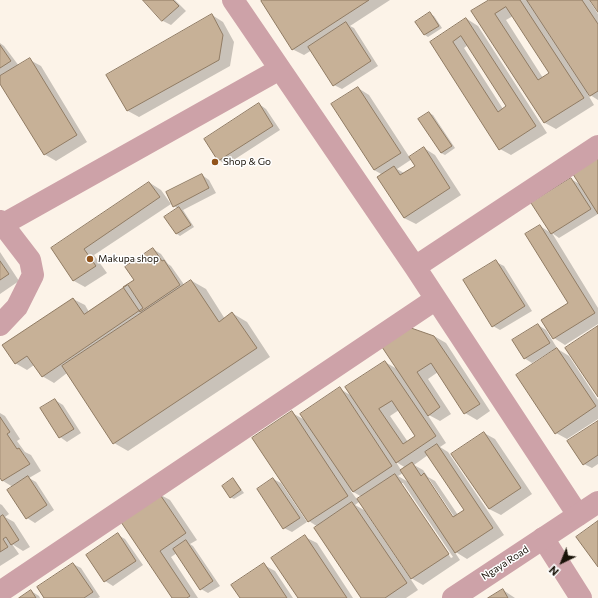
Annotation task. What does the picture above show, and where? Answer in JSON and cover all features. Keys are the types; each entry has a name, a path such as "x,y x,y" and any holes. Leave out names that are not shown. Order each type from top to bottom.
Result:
{"street":[{"path":"233,0 415,267 578,515"},
{"path":"0,325 17,307 33,275 30,260 1,224 280,69"},
{"path":"415,267 598,146"},
{"path":"0,592 436,299"},
{"name":"Ngaya Road","path":"453,598 598,502"},
{"path":"543,538 581,598"}],"building":[{"path":"143,0 173,0 179,6 162,21"},
{"path":"369,0 292,50 261,1"},
{"path":"489,0 520,0 584,98 544,123 471,11","holes":["506,7 549,73 538,80 495,14"]},
{"path":"527,0 582,0 598,24 598,91 590,96"},
{"path":"590,0 598,0 598,12"},
{"path":"430,12 439,26 424,35 415,22"},
{"path":"212,14 223,35 219,60 127,111 106,75"},
{"path":"466,18 536,126 499,150 430,42","holes":["461,36 506,106 498,112 453,42"]},
{"path":"346,22 371,61 333,86 308,47"},
{"path":"0,45 11,61 0,68"},
{"path":"30,58 77,135 44,155 0,84 0,76"},
{"path":"358,87 401,153 374,170 331,104"},
{"path":"259,103 273,126 218,161 204,139"},
{"path":"429,112 452,146 441,153 418,119"},
{"path":"424,147 450,188 404,218 377,177 394,166 400,175 415,166 409,157"},
{"path":"598,154 598,214 571,171"},
{"path":"202,174 209,188 173,207 166,192"},
{"path":"571,178 591,209 551,234 531,203"},
{"path":"149,182 160,197 84,249 96,266 73,281 51,248"},
{"path":"179,207 191,225 176,234 164,217"},
{"path":"540,225 595,313 553,339 541,320 568,303 525,234"},
{"path":"153,248 162,261 164,260 180,285 140,312 123,287 134,280 125,267"},
{"path":"496,260 525,306 492,327 463,280"},
{"path":"0,261 9,274 0,280"},
{"path":"191,280 219,322 232,312 257,348 113,444 62,366"},
{"path":"128,285 143,308 42,377 27,356 15,364 2,345 73,298 84,314"},
{"path":"538,324 550,343 524,359 512,340"},
{"path":"598,326 598,397 565,348"},
{"path":"411,328 434,336 480,404 464,414 431,363 417,372 440,407 428,416 382,347"},
{"path":"557,348 596,406 555,434 516,375"},
{"path":"385,361 436,436 396,463 345,387","holes":["392,401 415,436 403,444 379,409"]},
{"path":"340,387 392,466 353,492 300,414"},
{"path":"55,399 74,429 59,438 40,408"},
{"path":"292,411 348,496 308,522 252,438"},
{"path":"0,417 10,432 7,434 30,464 2,481 0,478"},
{"path":"598,421 598,455 583,465 567,441"},
{"path":"484,432 521,488 489,509 451,454"},
{"path":"437,444 493,528 455,553 400,470 412,462 421,476 424,473 453,517 464,510 425,452"},
{"path":"395,474 449,554 411,579 357,499"},
{"path":"28,476 47,505 26,519 7,490"},
{"path":"233,478 241,490 230,498 222,486"},
{"path":"273,478 300,518 283,529 257,489"},
{"path":"159,493 186,533 160,551 190,596 187,598 172,598 119,519"},
{"path":"352,502 407,583 385,598 361,598 314,528"},
{"path":"3,515 19,540 11,545 6,537 3,539 8,547 0,552 0,517"},
{"path":"598,521 598,567 576,537"},
{"path":"118,533 136,561 104,582 86,555"},
{"path":"305,535 347,598 298,598 271,558"},
{"path":"186,540 213,581 200,590 173,549"},
{"path":"73,563 93,592 84,598 44,598 37,587"},
{"path":"264,563 287,598 240,598 231,585"},
{"path":"503,589 508,598 488,598"},
{"path":"31,590 36,598 19,598"}],"place":[{"name":"Shop & Go","path":"215,162"},
{"name":"Makupa shop","path":"90,259"}]}
